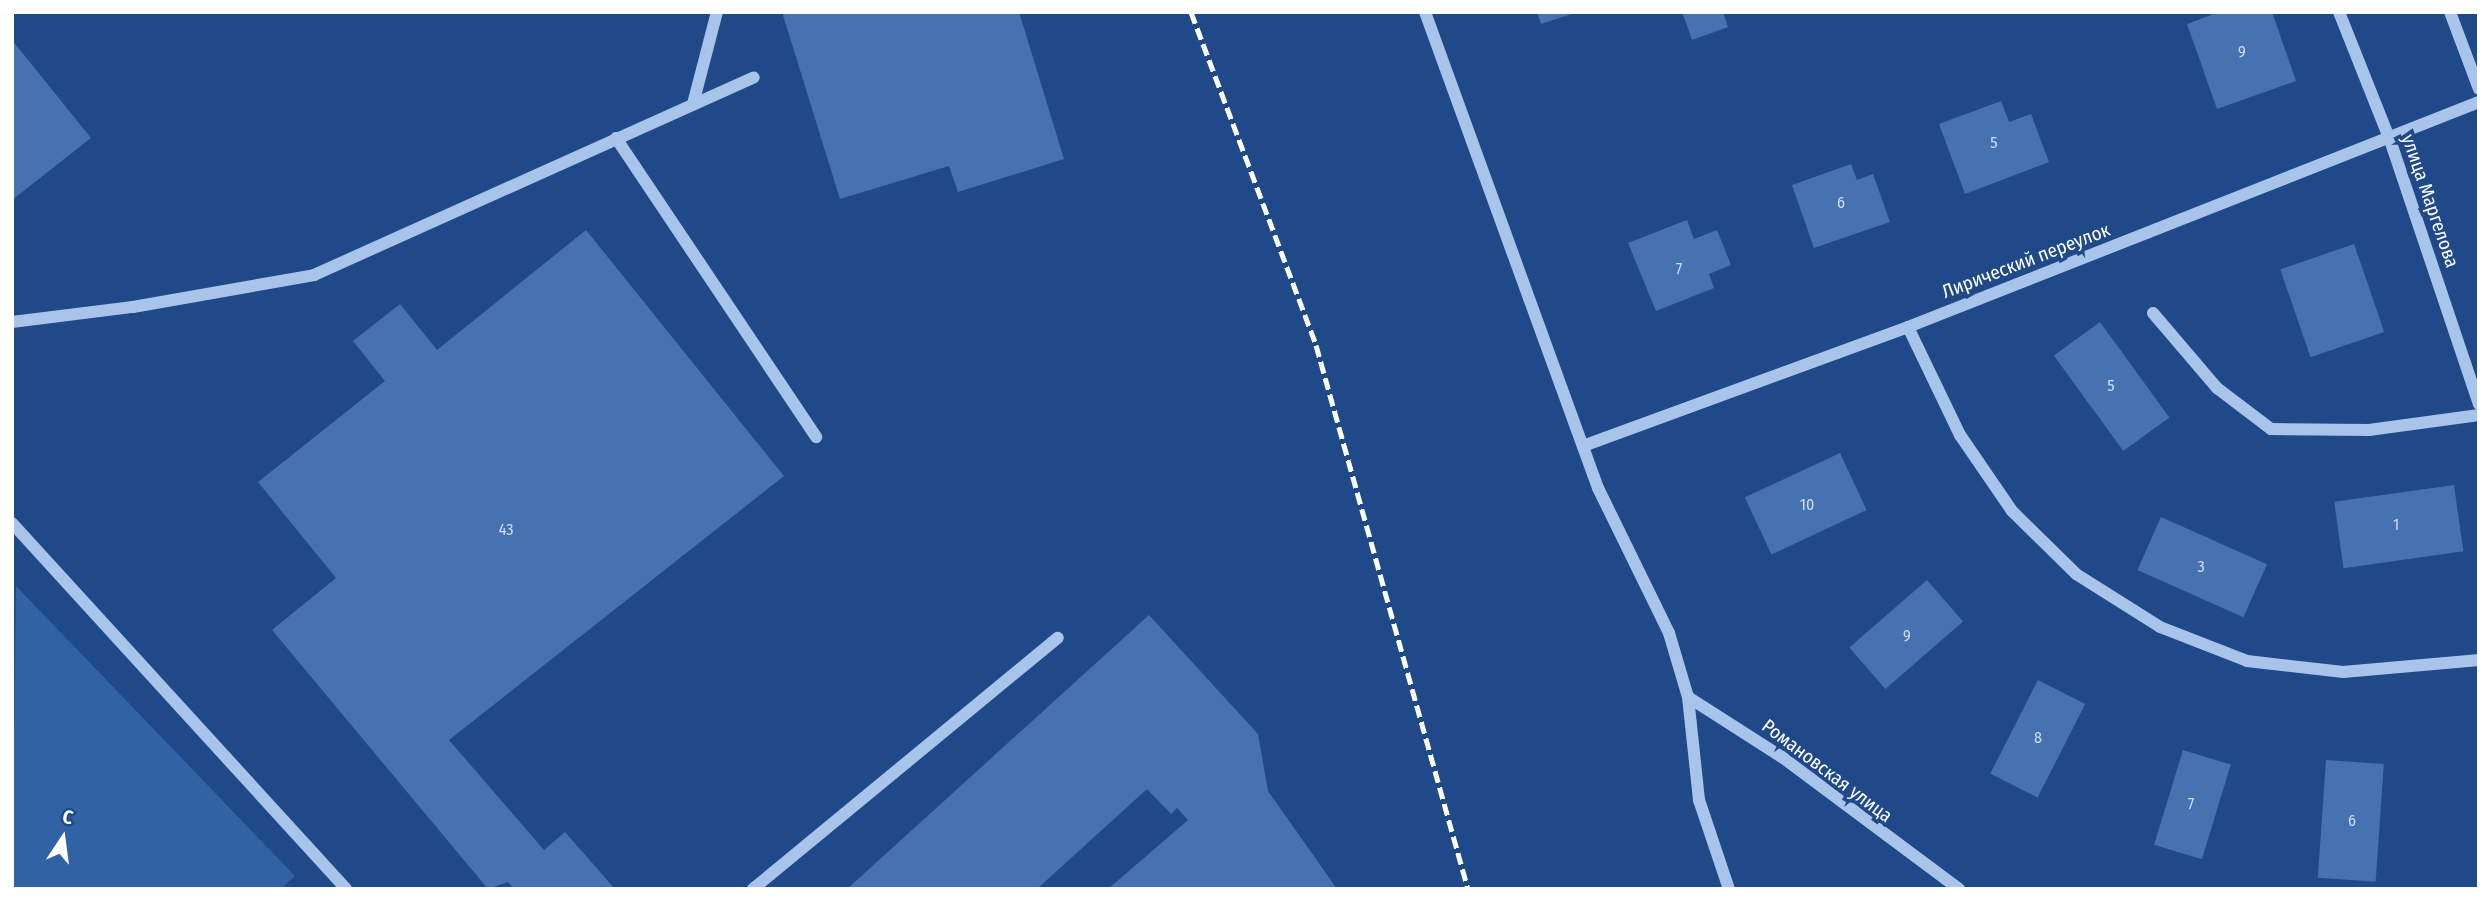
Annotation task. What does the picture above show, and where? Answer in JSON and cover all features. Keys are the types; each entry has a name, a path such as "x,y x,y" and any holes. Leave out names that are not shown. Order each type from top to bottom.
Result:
{"street":[{"path":"693,104 717,12"},
{"path":"1425,12 1583,446 1669,633 1688,697 1699,800 1728,889"},
{"name":"улица Маргелова","path":"2339,12 2390,140 2473,373 2479,404"},
{"path":"2450,12 2479,89"},
{"path":"12,322 133,307 314,275 754,77"},
{"name":"Лирический переулок","path":"1583,446 1908,327 2390,140 2479,102"},
{"path":"616,138 816,437"},
{"path":"2153,313 2217,388 2271,429 2369,430 2479,415"},
{"path":"1908,327 1960,435 2011,511 2076,574 2160,628 2247,662 2343,672 2479,660"},
{"path":"12,523 346,889"},
{"path":"753,889 1059,638"},
{"name":"Романовская улица","path":"1688,697 1782,757 1959,889"}],"shaded area":[{"path":"16,586 295,876 281,889 12,889"}],"building":[{"path":"782,12 1019,12 1064,159 958,192 949,166 840,199"},
{"path":"1537,12 1575,12 1575,13 1541,24"},
{"path":"1682,12 1723,12 1728,27 1692,40"},
{"path":"2219,12 2272,12 2296,81 2217,109 2187,24"},
{"path":"12,40 91,138 12,200"},
{"path":"2001,101 2009,122 2031,114 2049,162 1965,194 1939,124"},
{"path":"1851,164 1857,180 1873,174 1890,222 1814,248 1792,185"},
{"path":"1687,220 1694,239 1717,230 1731,265 1709,274 1714,288 1656,311 1628,243"},
{"path":"586,230 784,476 449,740 544,850 565,832 615,889 514,889 508,882 488,889 272,630 336,578 258,482 385,381 353,341 400,304 437,350"},
{"path":"2354,244 2384,332 2311,357 2280,269"},
{"path":"2100,322 2169,417 2123,451 2054,356"},
{"path":"1840,453 1867,510 1771,554 1745,497"},
{"path":"2454,485 2463,551 2344,568 2334,502"},
{"path":"2161,517 2267,564 2243,617 2137,570"},
{"path":"1927,580 1963,622 1885,689 1849,648"},
{"path":"1149,615 1258,734 1268,791 1337,889 1108,889 1188,820 1177,808 1171,814 1147,789 1037,889 847,889"},
{"path":"2038,680 2085,704 2038,798 1990,774"},
{"path":"2183,750 2231,765 2202,859 2154,845"},
{"path":"2326,760 2384,764 2376,882 2318,878"}],"railway":[{"path":"1191,12 1316,345 1468,889"}]}
